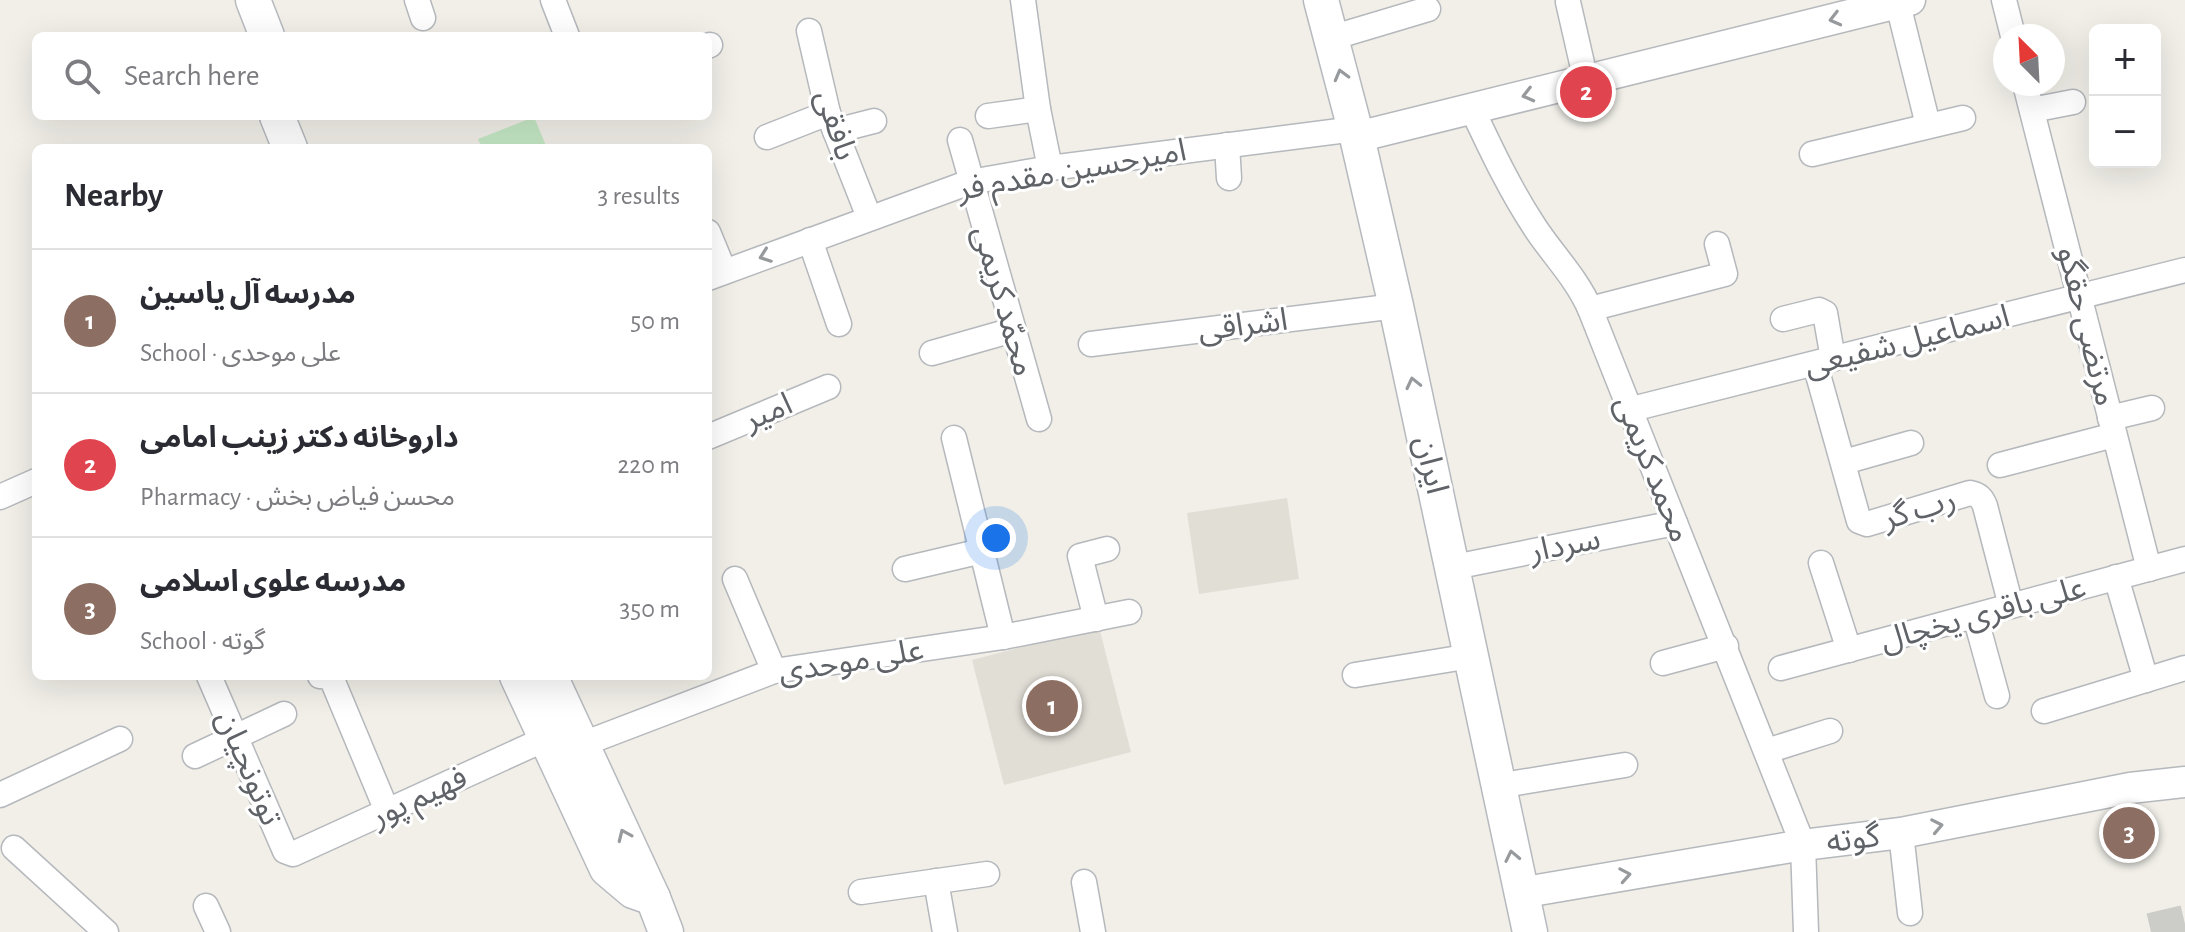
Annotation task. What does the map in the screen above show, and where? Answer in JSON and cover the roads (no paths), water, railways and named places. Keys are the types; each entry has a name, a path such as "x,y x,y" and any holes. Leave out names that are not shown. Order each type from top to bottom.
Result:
{"main road":[{"path":"231,0 243,32"},
{"path":"253,0 265,32"},
{"name":"ایران","path":"1321,0 1396,306 1530,932"},
{"path":"279,120 288,144"},
{"path":"300,120 310,144"},
{"path":"519,680 607,869 633,891 660,922"},
{"path":"552,680 660,922"}],"street":[{"path":"553,0 565,32"},
{"path":"1023,0 1038,109 1050,168"},
{"path":"2004,0 2010,24"},
{"path":"1356,133 1472,109 1902,1 1928,125"},
{"path":"1568,2 1586,81"},
{"path":"1331,38 1428,9"},
{"name":"بافقی","path":"809,31 832,122 869,217"},
{"name":"مرتضی حقگو","path":"2028,96 2149,569"},
{"path":"2032,110 2073,102"},
{"path":"988,116 1038,109"},
{"name":"محمد کریمی","path":"1472,109 1512,191 1537,231 1572,275 1590,309 1803,845 1806,932"},
{"path":"1812,154 1963,118"},
{"path":"767,137 832,122 874,121"},
{"name":"امیرحسین مقدم فر","path":"716,274 970,182 1050,168 1227,145 1356,133"},
{"name":"محمّد کریمی","path":"960,140 1039,419"},
{"path":"1227,145 1229,178"},
{"path":"810,240 839,324"},
{"path":"1590,309 1725,274 1717,244"},
{"path":"712,253 716,274"},
{"name":"اسماعیل شفیعی","path":"1628,410 2185,270"},
{"name":"اشراقی","path":"1091,344 1396,306"},
{"name":"رب گر","path":"1783,319 1819,310 1825,313 1824,361 1859,521 1863,524 1970,493 1982,499 2011,606"},
{"path":"932,353 1013,330"},
{"name":"امیر","path":"712,435 828,387"},
{"path":"2000,465 2112,426 2152,408"},
{"path":"954,438 1003,637"},
{"path":"1844,462 1911,443"},
{"path":"0,497 32,483"},
{"name":"سردار","path":"1454,567 1675,523"},
{"path":"1096,619 1080,556 1107,549"},
{"path":"905,569 982,551"},
{"name":"علی باقری یخچال","path":"1781,668 2185,559"},
{"path":"1821,563 1849,650"},
{"path":"2116,577 2146,680"},
{"path":"735,579 774,671"},
{"name":"علی موحدی","path":"583,744 774,671 1003,637 1129,612"},
{"path":"1975,616 1997,696"},
{"path":"1663,663 1726,646"},
{"path":"1355,675 1471,656"},
{"path":"2044,711 2185,668"},
{"name":"توتونچیان","path":"211,680 285,851 293,854"},
{"path":"332,680 387,811"},
{"path":"195,756 284,714"},
{"path":"1767,751 1830,731"},
{"path":"0,795 120,739"},
{"name":"فهیم پور","path":"293,854 545,739"},
{"path":"1497,786 1625,765"},
{"name":"گوته","path":"1520,893 1803,845 1901,833 2130,788 2185,782"},
{"path":"1901,833 1910,913"},
{"path":"14,848 106,932"},
{"path":"861,892 987,874"},
{"path":"936,881 945,932"},
{"path":"1084,882 1093,932"},
{"path":"206,906 218,932"}],"tunnel":[{"path":"2151,932 2185,924"}],"place":[{"name":"داروخانه دکتر زینب امامی","path":"1586,92"},
{"name":"مدرسه آل یاسین","path":"1052,706"},
{"name":"مدرسه علوی اسلامی","path":"2129,833"}]}
